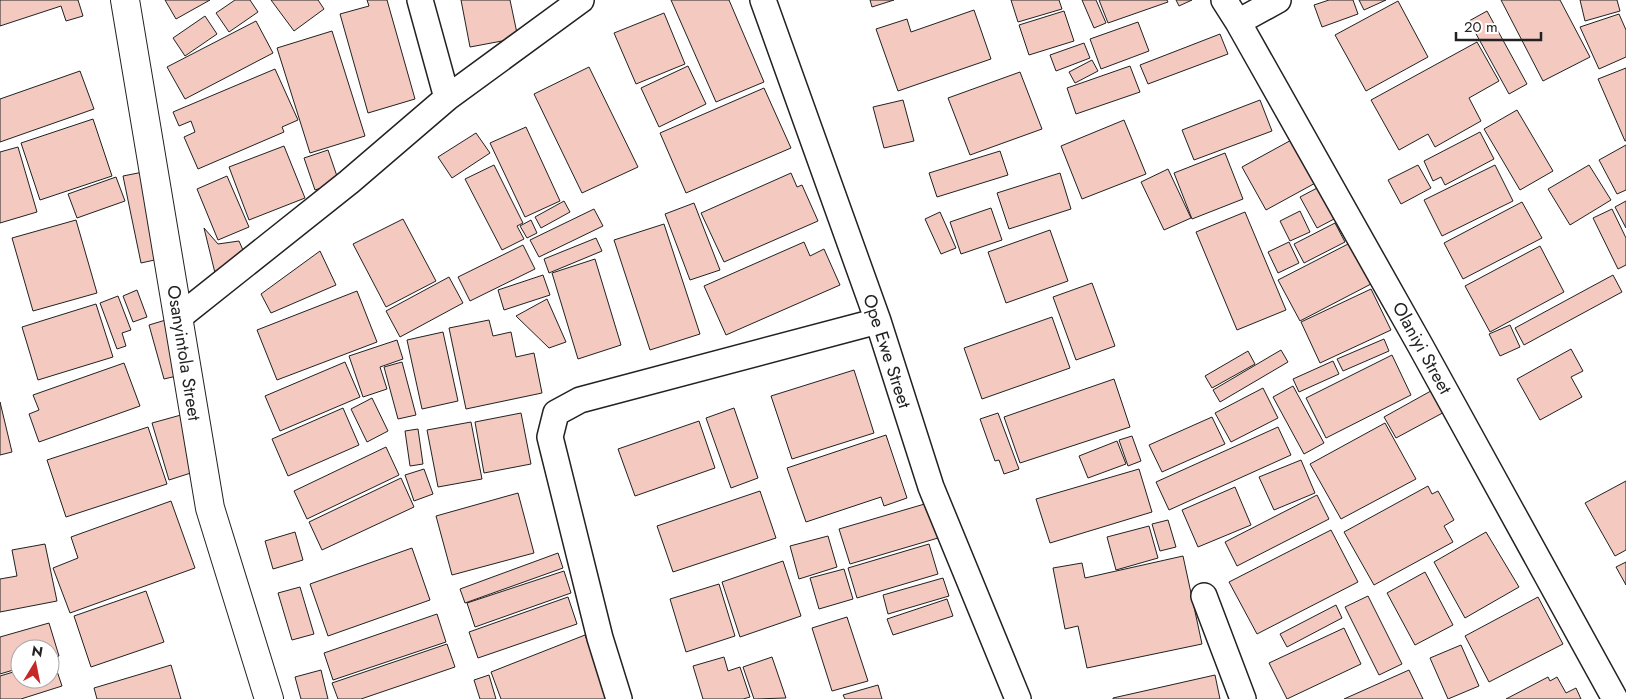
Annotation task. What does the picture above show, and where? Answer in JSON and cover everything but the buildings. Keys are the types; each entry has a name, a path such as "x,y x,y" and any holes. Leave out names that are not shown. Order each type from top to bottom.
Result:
{"street":[{"name":"Osanyintola Street","path":"125,0 210,508 269,699"},
{"path":"420,0 447,98"},
{"path":"178,318 349,182 447,98 581,0"},
{"name":"Ope Ewe Street","path":"763,0 878,321 931,487 1018,699"},
{"name":"Olaniyi Street","path":"1224,0 1420,345 1616,699"},
{"path":"1238,22 1278,0"},
{"path":"619,699 600,638 550,437 556,413 580,400 878,321"},
{"path":"1204,596 1244,699"}]}
